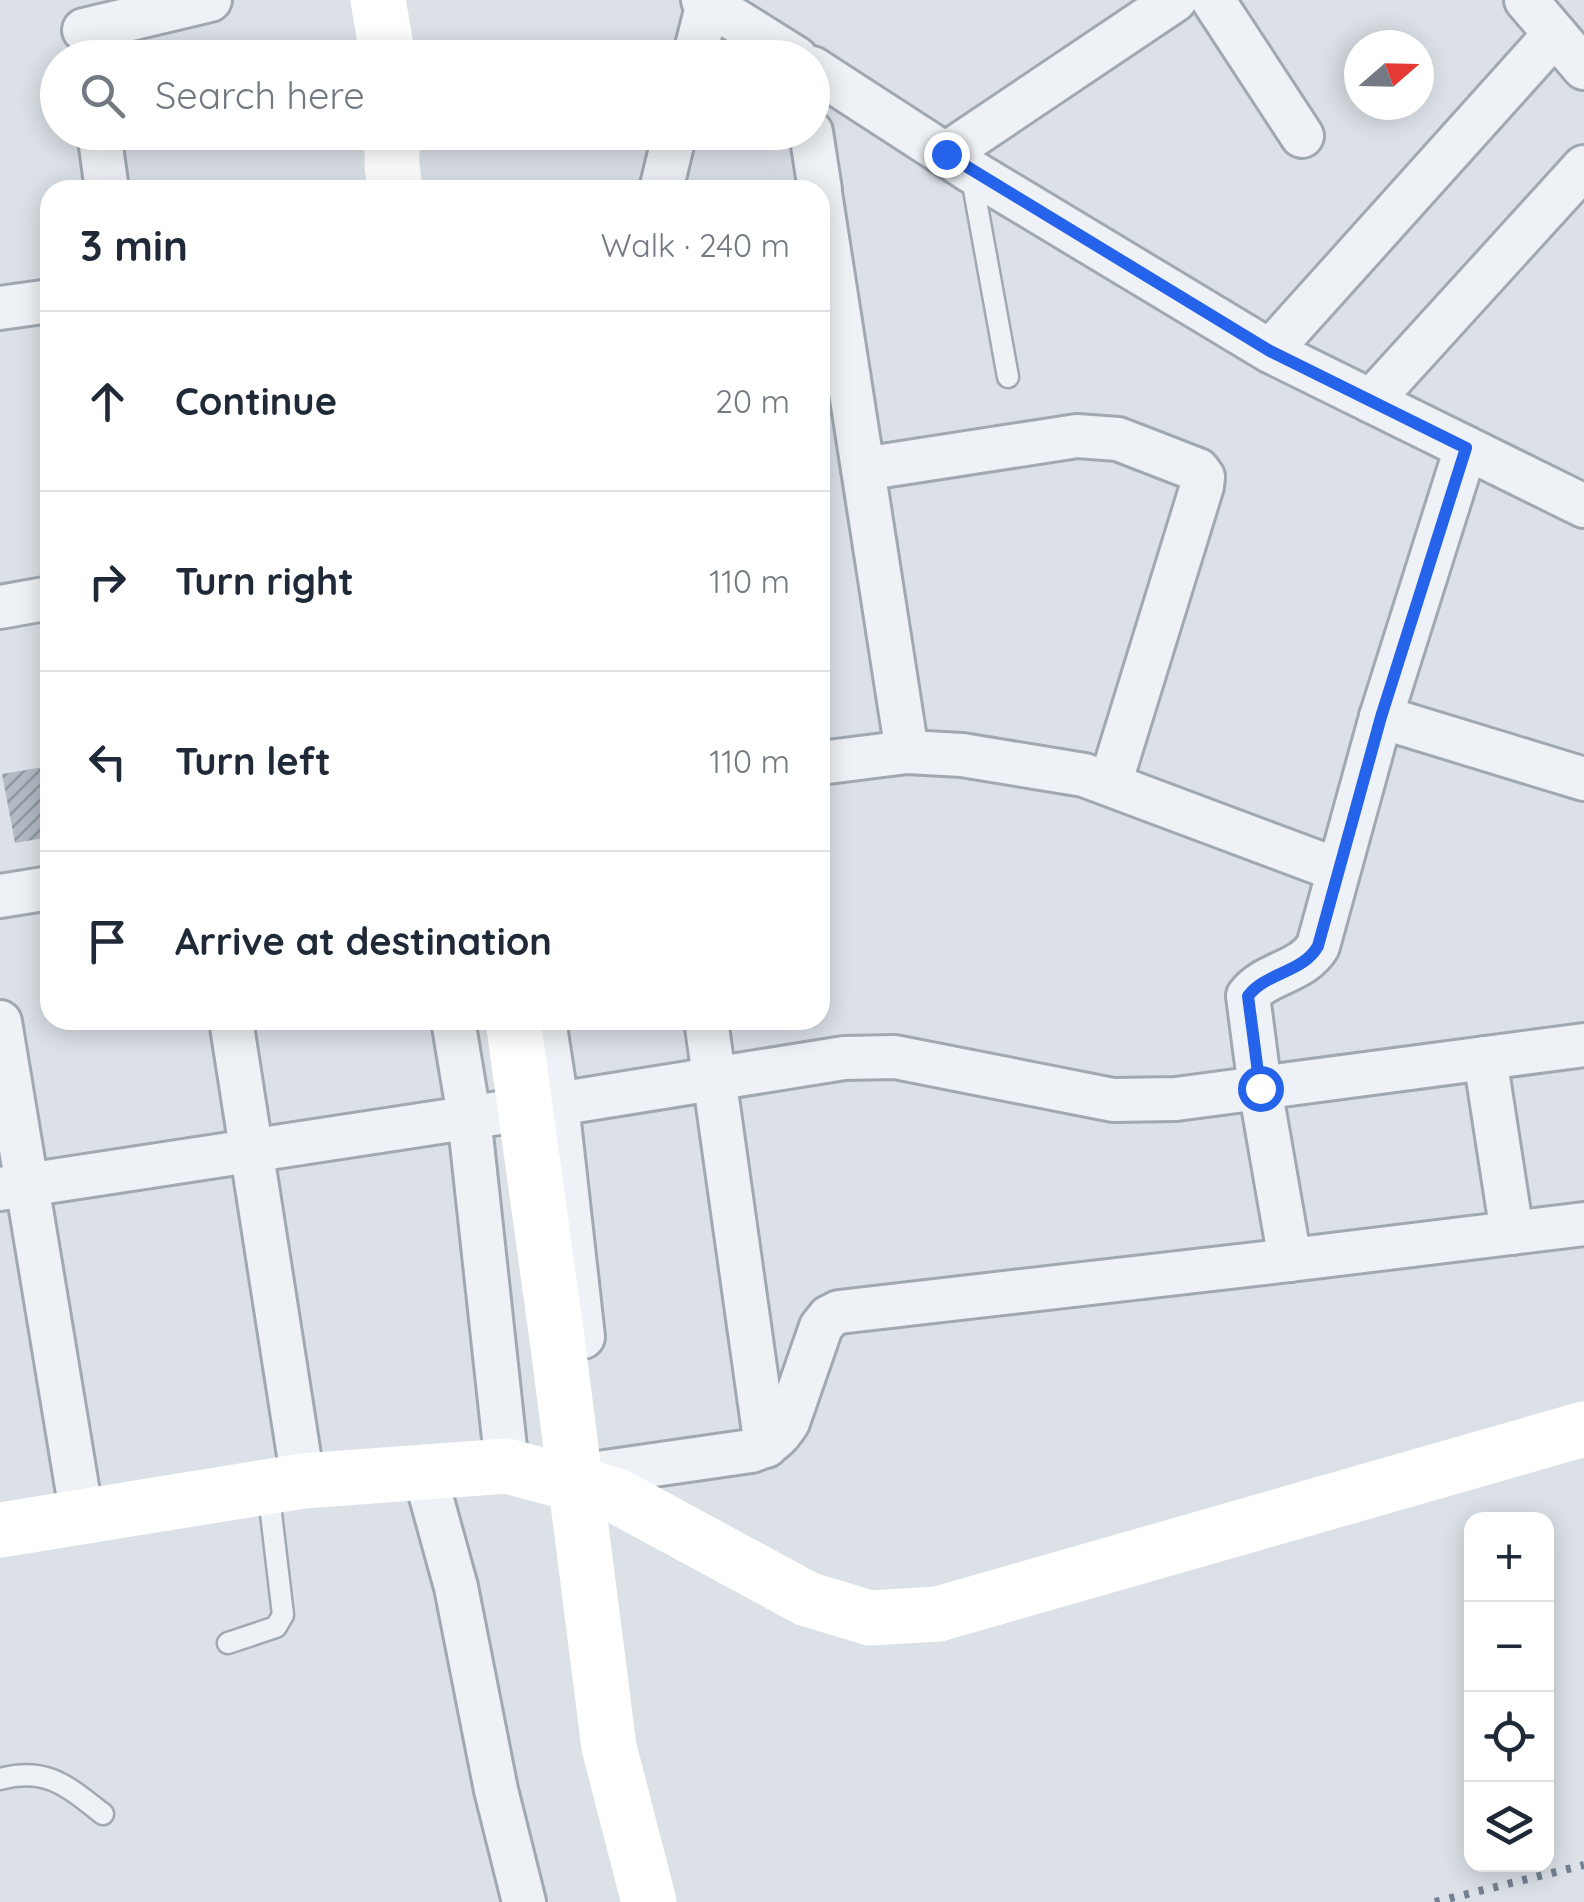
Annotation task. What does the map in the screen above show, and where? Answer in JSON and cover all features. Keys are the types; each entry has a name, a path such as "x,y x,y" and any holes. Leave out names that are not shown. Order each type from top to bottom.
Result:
{"street":[{"path":"84,29 210,0"},
{"path":"350,0 356,40"},
{"path":"378,0 385,40"},
{"path":"958,162 1175,0"},
{"path":"1213,0 1302,136"},
{"path":"1526,0 1584,68"},
{"path":"698,40 706,2 767,40"},
{"path":"1270,351 1554,34"},
{"path":"830,80 1270,351 1584,506"},
{"path":"101,150 106,180"},
{"path":"664,180 671,150"},
{"path":"813,150 818,180"},
{"path":"1371,401 1584,167"},
{"path":"830,256 907,752"},
{"path":"0,308 40,302"},
{"path":"863,469 1087,436 1118,439 1198,470 1203,477 1202,486 1110,784"},
{"path":"1290,1260 1248,996 1254,987 1302,964 1318,946 1381,717 1466,448"},
{"path":"0,607 40,600"},
{"path":"1381,717 1584,779"},
{"path":"830,761 907,752 962,755 1084,775 1338,870"},
{"path":"0,896 40,890"},
{"path":"0,1022 14,1186 82,1516"},
{"path":"233,1030 251,1150 286,1484"},
{"path":"455,1030 469,1116 507,1466"},
{"path":"514,1030 609,1748 649,1902"},
{"path":"546,1030 599,1482 615,1495 806,1599 870,1618 938,1614 1584,1429"},
{"path":"707,1030 766,1446"},
{"path":"14,1186 844,1058 895,1056 1113,1100 1176,1099 1584,1045"},
{"path":"1485,1058 1512,1233"},
{"path":"0,1530 286,1484 424,1471 507,1466 599,1482 751,1451 779,1437 788,1422 820,1327 838,1312 1584,1224"},
{"path":"424,1471 456,1588 496,1790 524,1902"}],"lane":[{"path":"958,162 1008,377"},
{"path":"228,1643 276,1626 282,1615 286,1484"},
{"path":"0,1779 34,1776 61,1782 102,1814"}],"building":[{"path":"40,768 40,839 15,843 2,774"}],"railway":[{"path":"1435,1902 1584,1865"}],"route":[{"path":"946,154 1270,351 1466,448 1381,717 1318,946 1302,964 1254,987 1248,996 1260,1088"}]}
